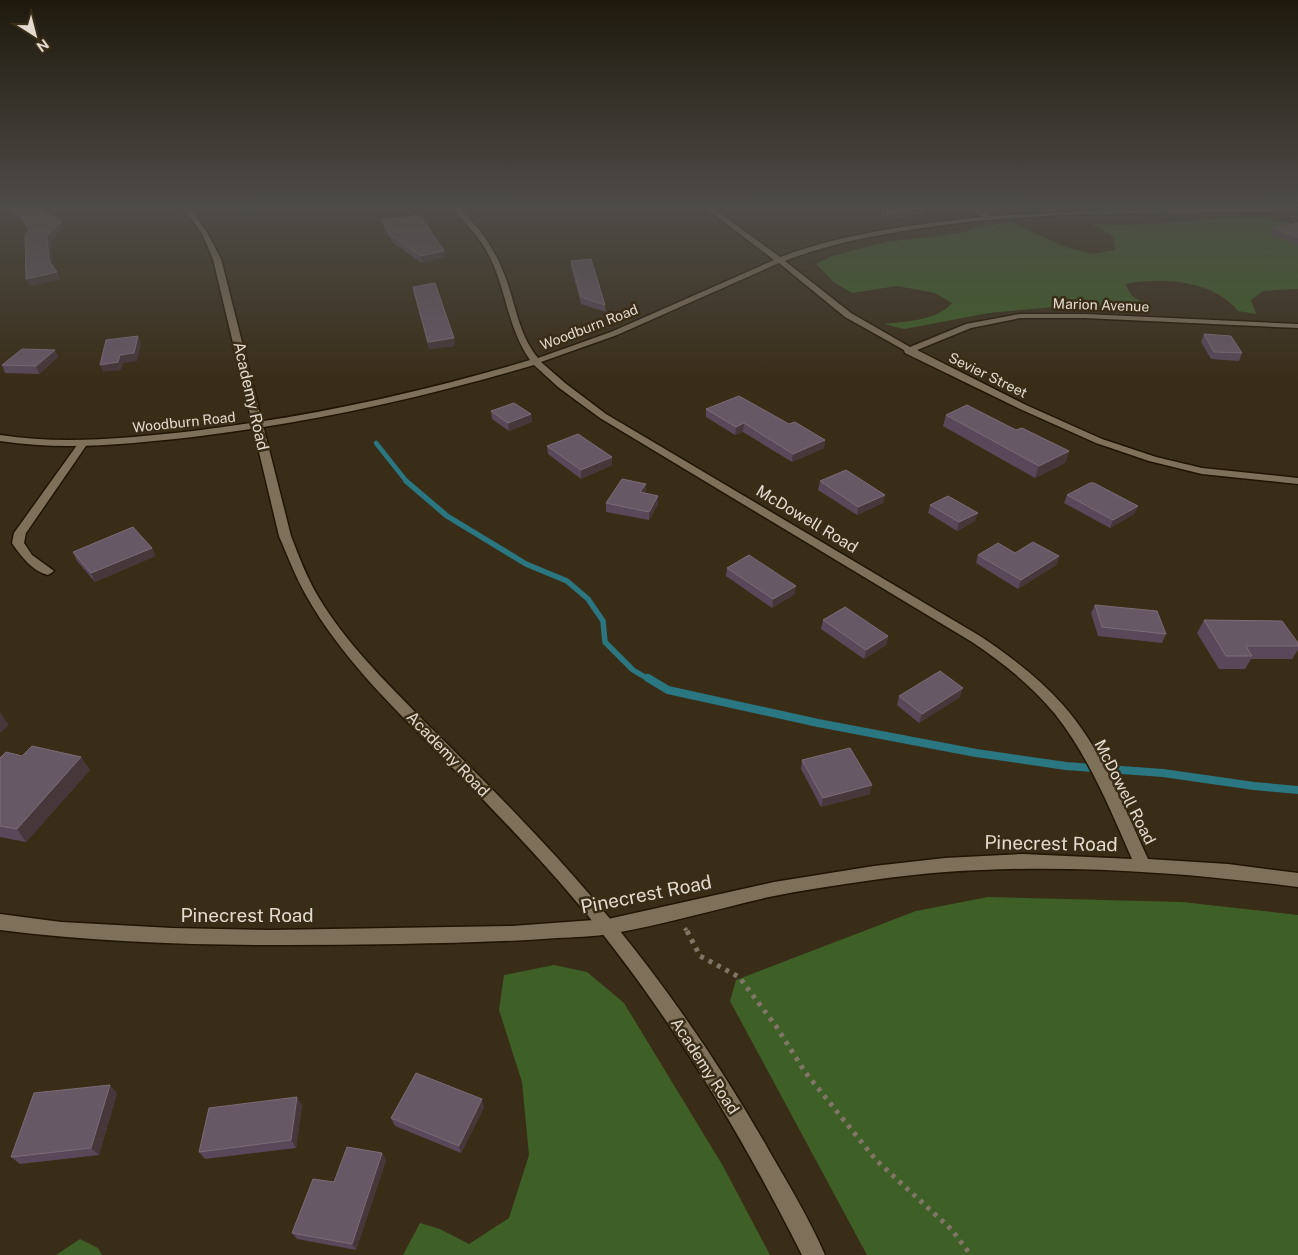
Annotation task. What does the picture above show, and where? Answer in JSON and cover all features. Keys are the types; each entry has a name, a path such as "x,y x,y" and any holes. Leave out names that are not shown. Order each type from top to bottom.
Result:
{"street":[{"name":"Academy Road","path":"219,265 285,536 294,563 312,597 330,626 362,666 535,843 608,928 709,1067 781,1190 814,1255"},
{"name":"McDowell Road","path":"496,265 520,336 527,350 551,376 603,416 976,639 1001,656 1043,692 1066,720 1085,748 1112,797 1143,866"},
{"name":"Woodburn Road","path":"0,438 38,443 82,443 160,438 258,426 323,415 425,392 536,361 586,344 624,329 767,265"},
{"name":"Sevier Street","path":"786,265 834,306 908,351 1023,407 1099,441 1126,451 1202,471 1298,481"},
{"name":"Marion Avenue","path":"908,351 969,326 1020,316 1085,316 1298,326"},
{"path":"48,571 28,557 18,543 20,533 82,443"},
{"name":"Pinecrest Road","path":"0,922 79,931 172,936 271,938 512,934 608,928 774,889 874,873 946,865 1023,861 1143,866 1228,871 1298,880"}],"path":[{"path":"677,912 700,956 739,976 776,1026 805,1072 876,1160 950,1229 971,1255"}],"green space":[{"path":"817,265 1298,265 1298,289 1263,291 1251,300 1256,314 1238,311 1215,293 1201,287 1186,283 1154,281 1125,284 1132,296 1153,309 1063,306 989,313 904,329 884,324 930,317 946,309 952,303 935,293 897,286 852,293 835,283"},
{"path":"988,897 1182,902 1298,915 1298,1255 867,1255 730,1001 736,980 916,911"},
{"path":"554,965 587,972 624,1003 723,1166 770,1255 403,1255 420,1223 440,1229 469,1244 509,1218 529,1155 522,1082 499,1010 504,975"},
{"path":"80,1239 98,1248 102,1255 56,1255"}],"building":[{"path":"26,265 52,265 57,272 26,279"},
{"path":"572,265 593,265 605,305 581,297"},
{"path":"435,283 454,338 428,342 413,287"},
{"path":"1204,334 1231,336 1242,353 1214,352"},
{"path":"138,336 134,353 120,355 118,362 100,365 106,340"},
{"path":"22,349 55,350 36,366 2,365"},
{"path":"739,396 789,424 795,422 825,440 793,454 744,423 736,427 706,409"},
{"path":"514,403 531,414 508,423 491,411"},
{"path":"967,405 1016,430 1022,428 1069,451 1039,466 946,415"},
{"path":"578,434 612,457 581,470 547,446"},
{"path":"846,470 885,495 858,507 820,481"},
{"path":"622,479 646,484 640,492 658,496 649,512 606,503"},
{"path":"1090,483 1094,483 1138,506 1113,520 1067,495"},
{"path":"948,496 978,513 959,522 930,505"},
{"path":"133,527 152,548 91,573 73,552"},
{"path":"1033,542 1059,556 1021,580 978,555 998,543 1015,553"},
{"path":"749,555 796,586 773,599 727,568"},
{"path":"1095,605 1157,611 1166,634 1102,627"},
{"path":"845,607 888,636 866,650 823,620"},
{"path":"1204,620 1282,621 1298,643 1298,646 1246,646 1252,656 1226,656"},
{"path":"940,671 963,688 922,714 899,696"},
{"path":"32,746 81,757 17,829 0,826 0,758 6,752 22,756"},
{"path":"850,748 872,785 823,798 802,760"},
{"path":"416,1073 482,1099 459,1146 391,1118"},
{"path":"110,1085 91,1148 11,1157 34,1093"},
{"path":"297,1097 291,1140 199,1152 209,1108"},
{"path":"347,1147 382,1153 352,1244 292,1233 313,1179 334,1182"}],"waterway":[{"path":"376,443 407,482"},
{"path":"407,482 447,516 526,564 567,581 588,599 603,621 605,642 633,670 650,680"},
{"path":"648,678 668,690 818,723 976,753 1066,766 1163,773 1254,786 1298,790"}]}
